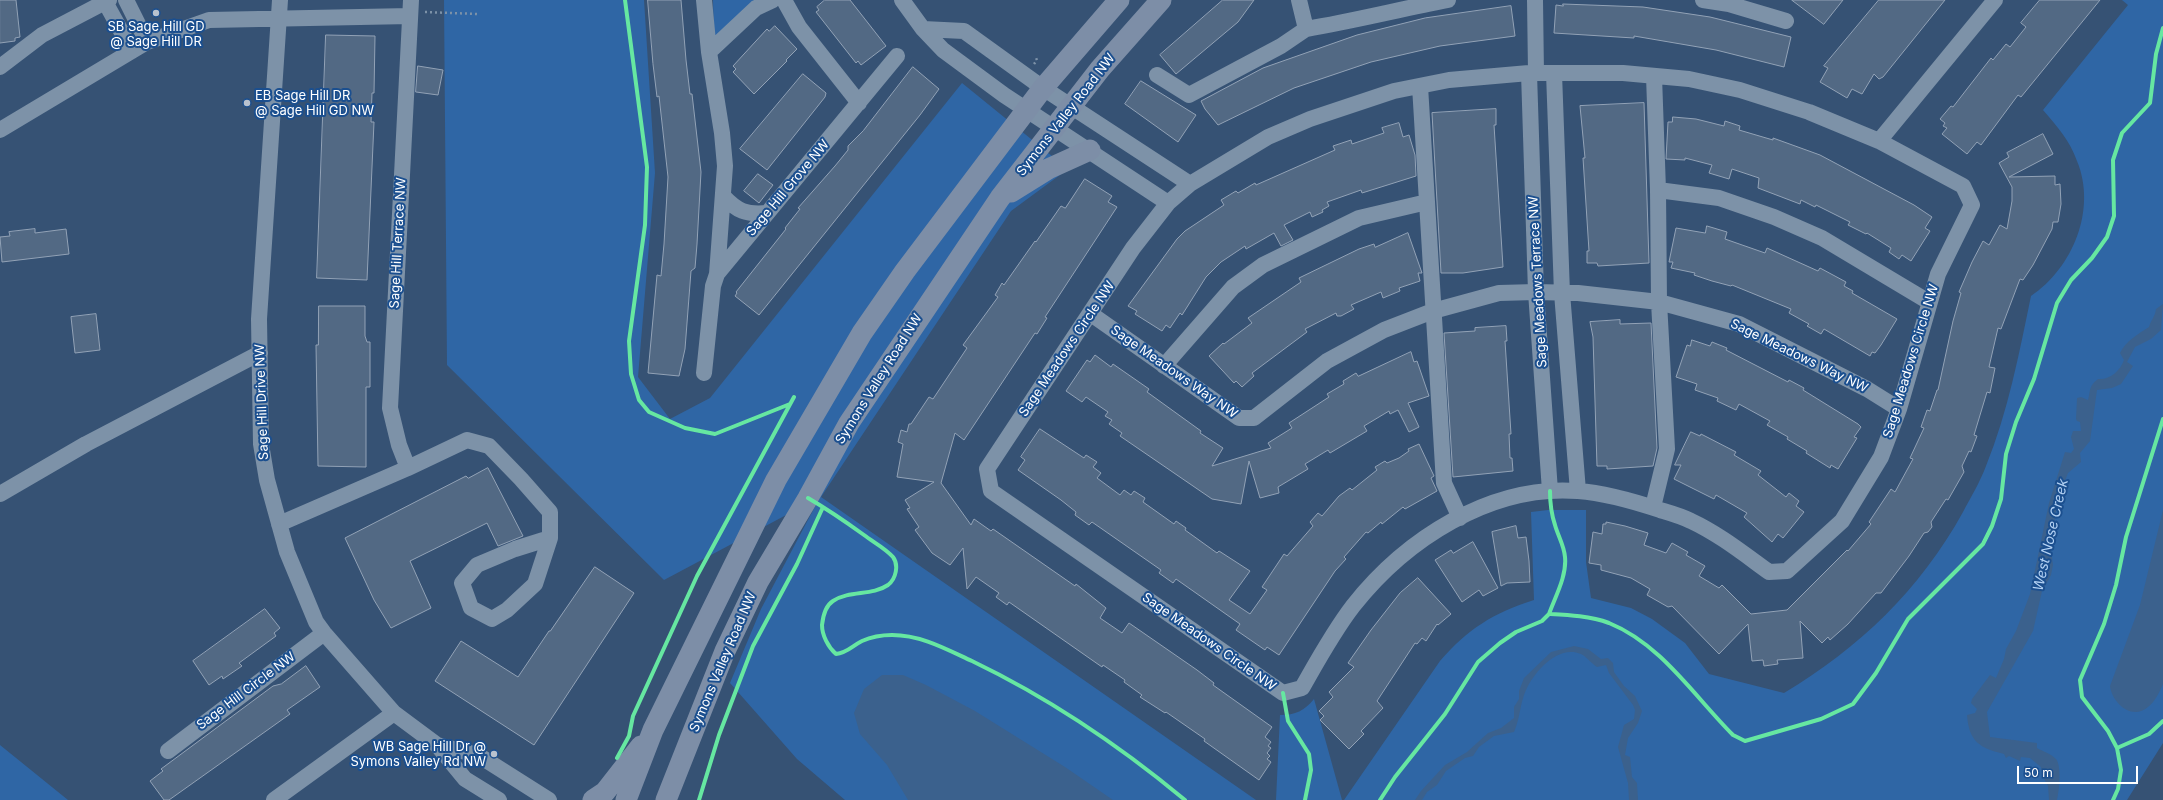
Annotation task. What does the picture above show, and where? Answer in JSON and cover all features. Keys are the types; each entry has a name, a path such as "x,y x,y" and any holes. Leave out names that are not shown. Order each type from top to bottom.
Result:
{"main road":[{"path":"626,800 654,730 776,480 862,332 905,272 1043,88 1119,0"},
{"name":"Symons Valley Road NW","path":"666,800 725,651 758,582 808,498 849,423 1000,198 1100,69 1161,0"},
{"path":"1000,198 1048,170 1090,150"},
{"path":"593,800 604,792 654,730"}],"street":[{"path":"126,0 147,42"},
{"name":"Sage Hill Drive NW","path":"280,0 260,319 261,444 267,480 279,524 287,552 316,622 324,633 394,713 437,745 465,779 499,800"},
{"name":"Sage Hill Terrace NW","path":"408,468 399,445 390,408 410,43 411,0"},
{"name":"Sage Hill Grove NW","path":"704,0 709,52 722,133 725,166 717,274 713,286 704,373"},
{"path":"709,52 756,8 773,0"},
{"path":"784,0 799,27 859,103"},
{"path":"902,0 923,29 943,50 1026,110 1090,150 1168,203"},
{"path":"1299,0 1306,29"},
{"path":"1157,76 1189,95 1281,46 1306,29 1353,21 1448,0"},
{"name":"Sage Meadows Terrace NW","path":"1535,0 1532,73 1536,292 1550,491"},
{"path":"1703,0 1731,2 1786,21"},
{"path":"1879,141 1995,0"},
{"path":"0,67 42,35 106,1 132,51"},
{"path":"0,130 147,42 209,20 410,16"},
{"path":"923,29 964,31 1043,88 1190,184"},
{"name":"Sage Hill Grove NW","path":"717,274 897,56"},
{"name":"Sage Meadows Circle NW","path":"1623,72 1689,79 1740,90 1809,112 1879,141 1963,186 1972,205 1938,274 1899,409 1881,458 1842,521 1787,571 1769,572 1733,545 1691,521 1630,500 1578,491 1550,491 1520,496 1481,506 1436,531 1396,560 1353,606 1326,646 1302,688 1283,693 991,491 987,469 1134,248 1168,203 1190,184 1268,137 1310,119 1394,91 1449,80 1532,73 1623,72"},
{"name":"Sage Meadows Terrace NW","path":"1554,73 1562,293 1578,491"},
{"path":"1653,507 1667,449 1659,302 1658,190 1654,76"},
{"path":"1420,86 1444,482 1460,518"},
{"path":"1658,190 1719,198 1774,217 1822,238 1929,302"},
{"path":"723,196 742,213 752,215 766,213"},
{"path":"1164,366 1233,287 1263,265 1359,218 1427,202"},
{"name":"Sage Meadows Way NW","path":"1091,314 1238,418 1254,418 1327,361 1384,330 1433,311 1499,293 1536,292 1659,302 1739,324 1867,389 1899,409"},
{"path":"0,494 86,444 260,353"},
{"path":"279,524 408,468 467,440 489,446 550,512 550,538 535,584 508,610 492,619 470,608 462,583 477,565 515,549 550,538"},
{"name":"Sage Hill Circle NW","path":"168,751 324,633"},
{"path":"274,800 394,713"},
{"name":"Sage Hill Drive NW","path":"437,745 478,755 549,800"}],"path":[{"path":"438,12 481,15 482,7"}],"shaded area":[{"path":"444,0 644,0 655,173 638,377 670,419 710,398 962,83 1068,169 1011,211 821,497 1256,800 845,800 797,759 730,683 761,609 820,497 664,580 447,365"},
{"path":"713,0 759,0 714,39"},
{"path":"2122,0 2163,0 2163,743 2127,800 1344,800 1440,661 1450,650 1482,623 1519,605 1534,600 1531,512 1548,510 1586,510 1586,562 1591,598 1631,608 1652,619 1685,643 1709,674 1784,693 1838,657 1886,615 1927,567 1946,540 1978,484 1994,446 2007,404 2031,296 2046,284 2059,270 2069,254 2077,236 2082,217 2084,198 2082,179 2071,147 2043,110 2128,5"},
{"path":"1314,699 1342,800 1276,800 1280,715 1299,712 1307,707"},
{"path":"0,745 68,800 0,800"}],"water":[{"name":"West Nose Creek","path":"2163,304 2161,330 2151,339 2135,347 2127,362 2133,366 2121,384 2112,388 2097,390 2090,441 2080,453 2081,462 2068,473 2057,501 2051,551 2053,565 2051,575 2042,591 2033,631 1987,712 1990,737 2037,743 2037,748 2056,759 2059,767 2058,796 2057,800 2049,800 2048,786 2042,775 2041,767 2030,758 2021,757 2020,761 2009,756 2006,758 2004,754 1982,746 1973,738 1970,732 1967,715 1975,713 1977,709 1971,703 1972,699 1990,675 1996,678 2004,659 2006,649 2016,631 2030,594 2049,503 2065,452 2071,453 2074,449 2071,437 2073,431 2081,431 2080,422 2076,419 2077,398 2081,397 2088,400 2090,389 2098,379 2107,378 2120,368 2124,360 2120,353 2133,338 2149,327 2156,309"},
{"path":"2163,510 2163,684 2151,705 2142,711 2129,711 2119,704 2110,686 2140,605"},
{"path":"1574,646 1588,649 1601,659 1608,658 1613,663 1614,672 1624,686 1635,696 1642,711 1638,723 1628,738 1625,755 1630,757 1632,777 1637,783 1638,800 1629,800 1628,783 1618,747 1624,725 1634,719 1635,710 1633,705 1609,673 1606,665 1597,667 1583,655 1572,652 1556,656 1535,675 1524,695 1518,722 1514,732 1494,736 1479,747 1473,756 1465,758 1446,771 1437,785 1427,792 1422,800 1415,800 1421,791 1445,765 1467,752 1488,733 1501,728 1514,718 1514,707 1519,699 1519,691 1524,678 1551,652"},
{"path":"882,675 903,675 926,685 975,711 1065,767 1113,800 908,800 887,765 860,734 854,713 864,689"}],"building":[{"path":"0,0 16,0 20,37 15,38 15,41 0,43"},
{"path":"648,0 681,0 686,60 690,94 692,94 701,172 695,268 691,271 685,349 679,376 648,373 657,275 661,276 668,177 659,96 657,97 653,64"},
{"path":"825,0 850,0 886,46 861,65 858,61 856,63 816,12 819,10 817,7"},
{"path":"1223,0 1254,0 1238,22 1176,74 1160,55"},
{"path":"1792,0 1843,0 1824,24"},
{"path":"1879,0 1945,0 1883,77 1879,79 1874,74 1862,94 1852,89 1847,98 1820,82 1828,68 1824,66"},
{"path":"2040,0 2100,0 2021,97 2018,95 1981,145 1977,142 1967,154 1942,134 1947,128 1943,126 1945,123 1940,119 1951,106 1953,107 1991,58 1993,60 2006,44 2010,47 2026,27 2021,23"},
{"path":"1563,4 1643,7 1710,17 1791,37 1784,67 1716,50 1634,36 1634,38 1554,33 1556,5 1563,6"},
{"path":"1511,6 1515,36 1440,46 1371,62 1294,88 1218,125 1205,109 1201,101 1263,68 1357,35 1425,18"},
{"path":"775,26 797,49 754,94 733,72 736,69 733,66 767,29 769,31"},
{"path":"326,35 375,36 374,93 372,93 371,122 374,122 367,280 317,278"},
{"path":"418,66 443,70 438,95 416,92"},
{"path":"913,67 939,89 920,115 759,315 735,296 737,293 736,292 786,229 785,228 800,209 798,208 835,166 848,150 848,146 863,131"},
{"path":"803,74 826,93 825,97 767,170 740,149"},
{"path":"1141,81 1196,115 1178,142 1125,104"},
{"path":"1644,103 1649,263 1598,266 1597,263 1587,263 1587,251 1589,251 1583,158 1585,158 1580,106"},
{"path":"1496,109 1496,125 1494,125 1503,267 1463,273 1441,273 1432,113"},
{"path":"1673,117 1696,119 1724,126 1725,121 1740,126 1739,130 1773,140 1773,138 1820,155 1914,205 1932,217 1925,228 1930,231 1911,261 1902,255 1899,259 1889,252 1891,248 1867,233 1866,234 1848,225 1850,222 1816,205 1815,207 1801,200 1800,204 1758,188 1759,178 1732,169 1729,179 1709,173 1712,165 1685,158 1685,160 1666,159 1668,122 1672,122"},
{"path":"1399,123 1403,137 1409,135 1415,155 1416,176 1362,193 1361,190 1327,202 1329,206 1322,210 1323,212 1312,217 1310,212 1284,225 1293,240 1281,246 1274,233 1246,249 1245,246 1221,262 1206,277 1182,315 1180,313 1170,328 1166,325 1162,331 1135,314 1137,311 1128,306 1177,239 1185,231 1224,205 1221,200 1236,191 1238,193 1255,183 1256,185 1335,150 1333,146 1351,140 1352,144 1384,133 1382,128"},
{"path":"2043,134 2053,154 2009,177 2055,176 2055,185 2060,184 2061,204 2058,222 2053,222 2052,229 2033,265 2023,280 2020,279 2001,329 1998,328 1989,367 1995,368 1990,393 1987,392 1974,435 1977,436 1971,452 1969,451 1962,466 1964,472 1948,500 1946,499 1931,522 1932,527 1928,532 1924,533 1909,556 1881,593 1876,593 1848,624 1830,640 1828,637 1822,643 1800,621 1803,658 1777,660 1778,664 1764,666 1763,660 1752,661 1748,624 1719,654 1672,606 1668,607 1647,595 1650,589 1631,578 1601,570 1601,565 1589,563 1593,532 1602,534 1603,524 1606,524 1606,522 1625,526 1648,533 1644,545 1666,553 1672,543 1688,552 1686,555 1705,566 1699,576 1719,588 1722,585 1751,614 1787,610 1847,550 1848,551 1871,524 1869,522 1891,489 1895,492 1913,459 1910,458 1924,428 1921,427 1927,410 1930,411 1938,390 1953,321 1961,293 1959,292 1983,241 1989,245 2000,225 2007,229 2012,201 2012,187 1999,163 2009,157 2007,153"},
{"path":"758,174 773,185 759,203 744,191"},
{"path":"1085,179 1112,196 1108,202 1117,207 1045,317 1047,318 1037,334 1035,333 964,440 955,433 941,483 971,525 974,519 991,531 993,529 1075,586 1076,584 1106,608 1100,618 1122,633 1129,623 1197,670 1214,683 1213,685 1272,727 1265,737 1271,742 1268,746 1271,748 1267,753 1270,756 1267,759 1271,762 1259,780 1204,741 1205,739 1166,712 1165,713 1140,697 1142,695 1124,682 1125,680 1103,665 1102,667 1009,602 1007,605 996,597 999,593 976,577 967,589 963,548 950,565 932,553 915,530 919,527 907,509 910,508 905,500 934,482 897,477 903,444 898,442 901,430 907,432 909,424 911,424 929,397 933,399 967,348 963,345 998,297 995,295 1002,283 1004,285 1061,206 1065,208"},
{"path":"1707,226 1727,232 1725,239 1765,253 1767,248 1818,271 1820,268 1846,282 1844,286 1853,291 1852,293 1897,319 1881,345 1875,353 1872,352 1870,356 1824,329 1821,334 1807,326 1809,324 1789,313 1791,309 1732,285 1712,281 1694,275 1695,273 1671,268 1673,262 1669,262 1676,228 1705,233"},
{"path":"35,229 35,233 66,229 69,254 2,262 0,237 10,236 9,232"},
{"path":"1408,233 1422,273 1418,273 1420,281 1399,288 1400,291 1383,298 1381,292 1351,305 1354,309 1341,316 1337,316 1336,313 1305,329 1307,332 1252,373 1254,376 1242,387 1236,381 1234,383 1209,356 1223,343 1224,344 1252,323 1248,318 1301,282 1299,278 1359,249 1374,244 1375,247"},
{"path":"319,306 365,306 365,336 367,342 370,342 370,387 366,387 366,467 318,466 316,345 318,345"},
{"path":"96,314 100,350 75,353 71,317"},
{"path":"1620,320 1620,324 1651,323 1657,448 1653,466 1607,469 1607,466 1597,466 1593,337 1590,322"},
{"path":"1506,326 1507,341 1505,341 1511,434 1509,434 1510,458 1512,458 1513,471 1453,477 1444,333 1475,331 1475,328"},
{"path":"1692,340 1710,346 1712,342 1727,348 1726,350 1788,382 1789,380 1804,388 1803,390 1858,424 1861,427 1854,437 1857,438 1838,469 1831,465 1830,468 1806,453 1807,451 1787,439 1788,437 1767,425 1770,421 1739,404 1736,410 1717,401 1718,398 1695,390 1697,384 1676,377 1687,345 1690,346"},
{"path":"1411,352 1414,362 1417,361 1429,396 1408,403 1419,427 1409,432 1398,410 1390,414 1389,411 1364,426 1367,431 1330,453 1328,450 1305,464 1308,469 1278,487 1279,493 1260,498 1249,461 1241,504 1212,499 1120,436 1122,433 1109,424 1112,420 1105,416 1108,412 1086,397 1082,402 1066,391 1087,360 1090,362 1095,355 1111,367 1113,364 1149,389 1147,392 1201,431 1200,433 1223,448 1212,466 1271,448 1268,443 1292,428 1289,423 1329,397 1327,394 1344,384 1343,381 1356,373 1358,376"},
{"path":"1040,429 1084,458 1086,455 1097,462 1093,467 1101,473 1097,478 1120,495 1124,490 1131,495 1134,491 1145,498 1143,502 1174,524 1176,521 1186,528 1185,530 1217,553 1219,551 1250,571 1229,600 1250,614 1267,590 1262,587 1284,554 1287,556 1313,526 1310,522 1318,513 1322,516 1339,496 1350,488 1352,490 1377,470 1375,467 1385,461 1387,463 1399,458 1409,451 1408,449 1419,444 1434,476 1431,478 1437,491 1405,509 1403,507 1382,524 1381,522 1368,533 1366,532 1344,557 1346,559 1335,571 1279,655 1267,647 1265,650 1236,630 1240,624 1176,579 1173,583 1159,573 1161,570 1092,522 1089,525 1075,515 1076,512 1061,500 1018,470 1025,460 1021,457"},
{"path":"1691,432 1700,436 1701,434 1736,452 1734,455 1761,471 1758,475 1786,497 1789,493 1799,501 1796,506 1804,512 1783,538 1778,534 1772,542 1744,517 1747,513 1716,495 1714,499 1674,479 1681,465 1675,465"},
{"path":"488,468 523,536 498,546 487,523 410,561 431,608 391,628 374,600 345,538 466,476 468,478"},
{"path":"1516,526 1518,538 1526,537 1530,582 1507,583 1501,586 1492,532"},
{"path":"1473,542 1498,588 1483,596 1479,590 1462,602 1435,560 1451,550 1453,553"},
{"path":"595,567 634,593 534,745 435,681 461,641 518,677"},
{"path":"1418,578 1451,614 1438,625 1437,624 1426,641 1422,638 1417,644 1415,643 1377,701 1383,708 1361,731 1364,734 1349,749 1320,720 1324,716 1319,711 1333,697 1329,692 1354,667 1348,663 1371,630 1400,593"},
{"path":"265,609 280,628 274,633 276,636 239,663 242,666 223,679 222,676 209,685 193,661"},
{"path":"306,666 320,687 287,710 290,714 169,800 164,800 150,781 163,771 161,769 273,686 281,684"}],"cycle path":[{"path":"625,0 647,167 645,225 629,341 631,374 639,400 649,412 685,428 715,434 790,404"},
{"path":"1380,800 1395,777 1445,714 1478,662 1500,643 1516,632 1542,621 1549,614 1579,616 1594,619 1609,623 1628,632 1661,657 1733,735 1745,741 1821,719 1853,704 1876,673 1908,619 1983,544 1992,526 2001,499 2006,454 2016,422 2034,379 2057,303 2071,280 2092,258 2107,237 2114,216 2113,160 2122,133 2150,103 2156,54 2163,28"},
{"path":"617,758 629,736 633,716 697,576 794,397"},
{"path":"2113,800 2118,789 2121,770 2117,748 2108,731 2082,697 2080,680 2104,624 2116,585 2126,537 2163,419"},
{"path":"1549,614 1560,586 1565,564 1563,548 1552,512 1550,491"},
{"path":"808,498 883,548 893,557 896,564 895,576 888,585 875,591 847,595 833,601 826,608 822,629 826,641 836,654 846,651 865,640 877,636 888,635 913,637 943,648 1001,675 1056,707 1109,742 1185,800"},
{"path":"699,800 719,735 753,646 797,564 823,507"},
{"path":"1283,693 1288,721 1309,754 1311,770 1305,800"},
{"path":"2117,748 2149,734 2163,721"}],"place":[{"name":"SB Sage Hill GD @ Sage Hill DR","path":"156,13"},
{"name":"EB Sage Hill DR @ Sage Hill GD NW","path":"247,103"},
{"name":"WB Sage Hill Dr @ Symons Valley Rd NW","path":"494,754"}]}
